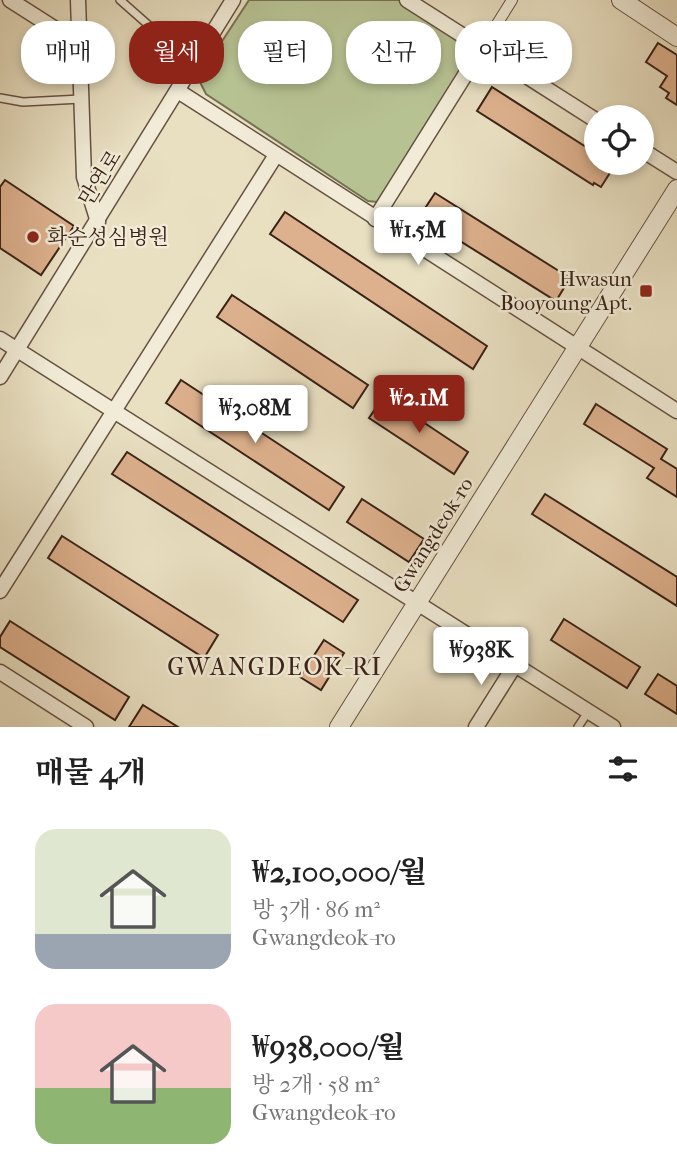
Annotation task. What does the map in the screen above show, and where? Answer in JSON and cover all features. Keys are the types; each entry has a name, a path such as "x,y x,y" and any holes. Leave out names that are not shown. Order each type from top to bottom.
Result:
{"street":[{"path":"10,0 43,21"},
{"path":"78,0 78,21"},
{"name":"만연로","path":"220,21 233,0"},
{"path":"407,0 455,31"},
{"path":"499,21 512,0"},
{"path":"622,0 677,37"},
{"path":"80,84 84,177 98,222"},
{"name":"만연로","path":"0,377 182,84"},
{"path":"375,219 459,84"},
{"path":"539,84 584,113"},
{"path":"178,91 677,411"},
{"path":"0,592 276,155"},
{"path":"654,158 677,172"},
{"name":"Gwangdeok-ro","path":"339,727 677,189"},
{"path":"0,339 612,727"},
{"path":"476,727 515,665"},
{"path":"0,673 86,727"}],"lane":[{"path":"120,0 144,21"},
{"path":"0,98 23,102 81,99"},
{"path":"578,727 588,712"}],"green space":[{"path":"249,0 399,0 431,21 346,21 346,84 441,84 441,28 455,37 455,81 377,202 368,201 206,94 201,84 224,84 224,38"}],"building":[{"path":"658,43 677,55 677,105 666,98 669,93 660,87 667,76 646,62"},
{"path":"492,87 584,146 584,175 609,175 601,187 594,183 593,185 477,111"},
{"name":"화순성심병원","path":"5,180 74,226 41,275 0,248 0,187"},
{"path":"435,193 570,278 556,301 420,216"},
{"path":"285,212 487,346 473,369 270,234"},
{"path":"232,295 368,385 353,408 217,317"},
{"path":"181,380 344,487 329,510 166,403"},
{"path":"384,396 468,452 454,474 369,418"},
{"path":"596,404 667,449 661,459 677,469 677,497 647,478 654,468 584,424"},
{"path":"127,452 358,600 343,622 112,474"},
{"path":"545,494 677,577 677,606 532,514"},
{"path":"362,499 424,539 409,562 347,522"},
{"path":"62,536 218,635 204,658 48,558"},
{"path":"564,619 640,667 627,688 551,640"},
{"path":"10,621 129,697 115,720 0,647 0,637"},
{"path":"324,640 344,653 321,690 300,677"},
{"path":"658,674 677,686 677,714 645,694"},
{"path":"143,705 178,727 129,727"}],"place":[{"name":"화순성심병원","path":"33,237"},
{"name":"Hwasun Booyoung Apt.","path":"646,291"}],"district":[{"name":"GWANGDEOK-RI","path":"275,667"}]}
